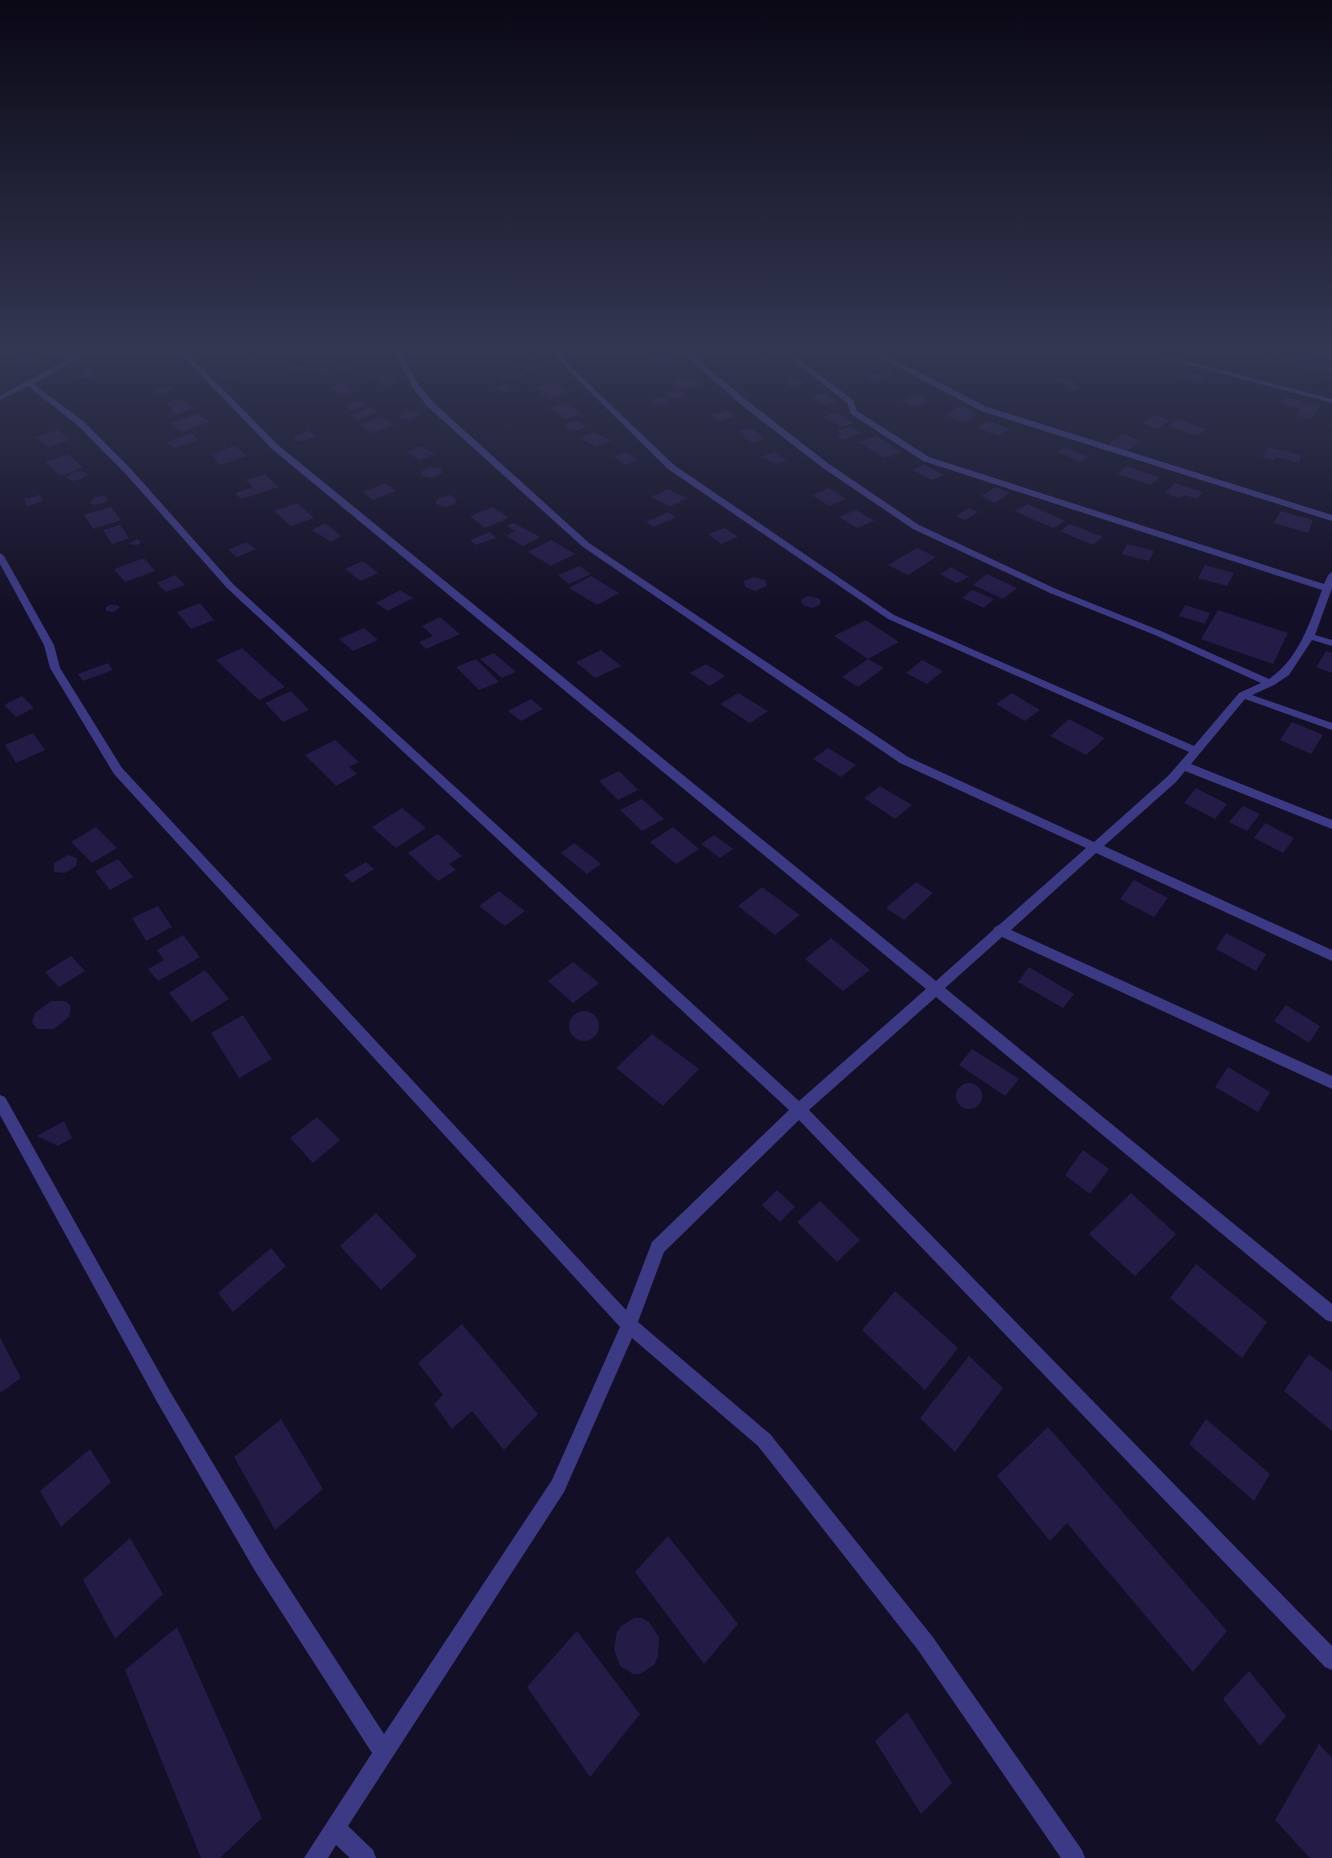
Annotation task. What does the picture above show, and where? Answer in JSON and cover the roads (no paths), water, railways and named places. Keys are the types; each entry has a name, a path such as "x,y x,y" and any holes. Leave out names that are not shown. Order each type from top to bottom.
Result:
{"street":[{"path":"95,438 127,470 230,586 799,1110 1332,1660"},
{"path":"266,438 1332,1314"},
{"path":"467,438 586,545 904,760 1332,956"},
{"path":"641,438 671,467 891,617 1195,751"},
{"path":"789,438 864,493 916,527 1053,592 1158,633 1270,683"},
{"path":"315,1858 558,1486 629,1325 658,1247 799,1110 936,989 999,930 1172,779 1243,695 1270,683 1285,673 1310,636 1330,582 926,459 893,438"},
{"path":"1076,438 1332,518"},
{"path":"0,556 49,645 55,668 118,772 629,1325 764,1440 925,1643 1074,1858"},
{"path":"1310,636 1332,643"},
{"path":"1243,695 1332,727"},
{"path":"1182,765 1332,825"},
{"path":"999,930 1332,1084"},
{"path":"0,1101 98,1282 262,1564 384,1753"},
{"path":"335,1828 366,1858"}]}
